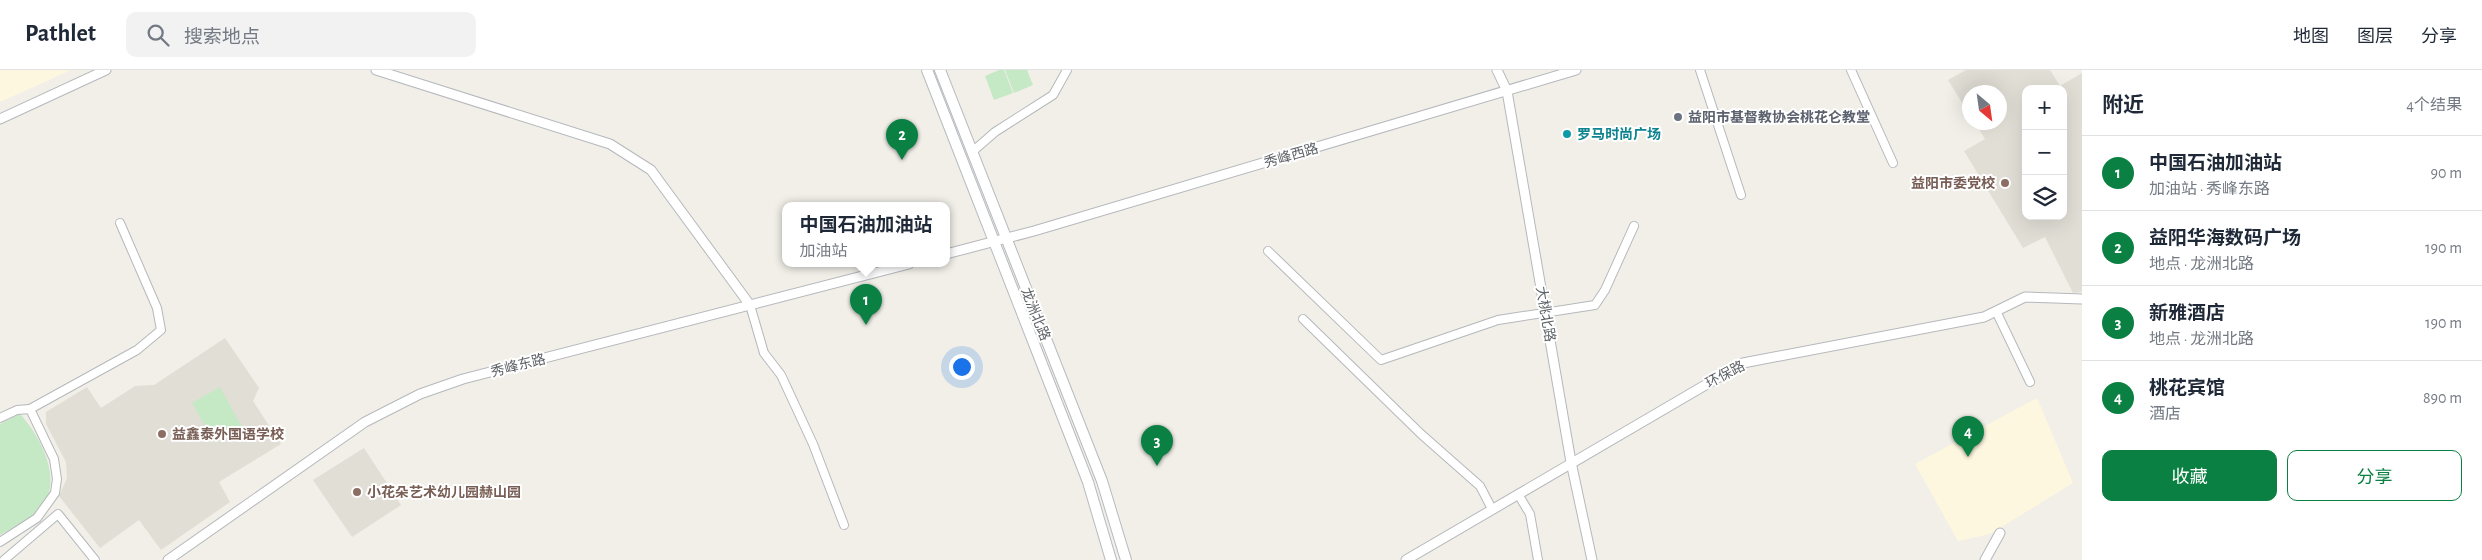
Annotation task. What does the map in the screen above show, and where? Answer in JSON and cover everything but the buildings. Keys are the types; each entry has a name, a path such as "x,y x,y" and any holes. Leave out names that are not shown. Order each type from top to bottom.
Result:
{"main road":[{"name":"龙洲北路","path":"927,70 1088,482 1111,560"},
{"name":"龙洲北路","path":"940,70 1102,481 1126,560"}],"street":[{"path":"0,119 106,70"},
{"path":"376,70 610,144 651,170 750,305 764,353 781,375 813,444 844,525"},
{"path":"972,152 995,132 1053,94 1067,70"},
{"name":"大桃北路","path":"1497,70 1507,91 1571,462 1592,560"},
{"name":"秀峰西路","path":"1006,239 1576,70"},
{"path":"1700,70 1741,195"},
{"path":"1851,70 1893,163"},
{"path":"0,418 17,410 30,409 137,350 161,330 157,308 120,223"},
{"path":"1268,251 1382,360 1498,320 1595,305 1605,290 1634,226"},
{"path":"950,253 1006,239"},
{"name":"秀峰东路","path":"168,560 365,422 420,394 463,379 898,267"},
{"name":"环保路","path":"1406,560 1743,363 1984,317 2025,297 2082,300"},
{"path":"1996,311 2030,382"},
{"path":"1303,319 1421,434 1480,486 1492,509"},
{"path":"0,542 37,518 55,493 57,479 54,460 30,409"},
{"path":"1518,494 1530,514 1538,560"},
{"path":"4,560 58,514 95,560"},
{"path":"1985,560 2000,533"}],"shaded area":[{"path":"0,70 71,70 0,102"},
{"name":"益阳市委党校","path":"1966,70 2050,70 2059,85 2022,85 2022,220 2067,220 2067,85 2062,85 2082,73 2082,292 2073,293 2045,237 2023,248 1964,151 1985,139 1979,130 2007,130 2007,85 1962,85 1962,103 1948,80"},
{"name":"益鑫泰外国语学校","path":"225,338 259,388 253,401 281,444 219,482 230,502 161,550 139,520 100,548 59,496 67,478 66,462 46,424 46,412 87,387 101,408 135,386 154,385"},
{"path":"2037,398 2073,483 1990,534 1958,541 1915,464"},
{"name":"小花朵艺术幼儿园赫山园","path":"364,448 401,505 352,537 313,480"}],"green space":[{"path":"999,70 1004,70 1013,93 994,100 985,76"},
{"path":"1005,70 1027,70 1033,85 1014,93"},
{"path":"220,387 242,427 214,442 192,403"},
{"path":"20,414 43,449 48,462 50,490 45,502 36,513 0,535 0,424"}],"place":[{"name":"益阳市基督教协会桃花仑教堂","path":"1678,117"},
{"name":"罗马时尚广场","path":"1567,134"},
{"name":"益阳华海数码广场","path":"902,160"},
{"name":"益阳市委党校","path":"2005,183"},
{"name":"中国石油加油站","path":"866,325"},
{"name":"益鑫泰外国语学校","path":"162,434"},
{"name":"桃花宾馆","path":"1968,457"},
{"name":"新雅酒店","path":"1157,466"},
{"name":"小花朵艺术幼儿园赫山园","path":"357,492"}]}
